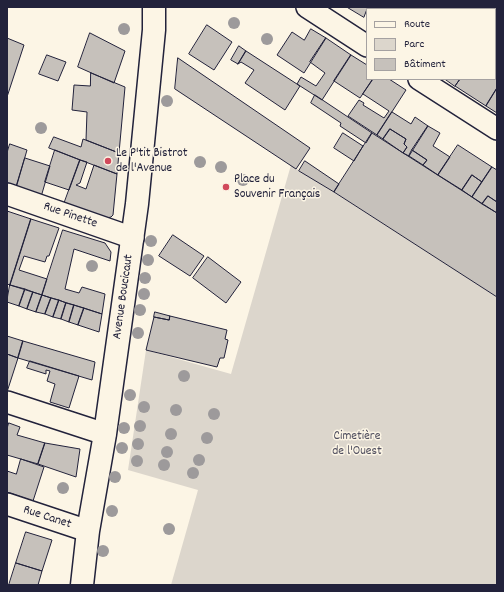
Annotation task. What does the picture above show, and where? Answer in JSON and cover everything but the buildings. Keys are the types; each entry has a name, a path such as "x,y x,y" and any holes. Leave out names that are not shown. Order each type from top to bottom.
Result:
{"main road":[{"name":"Avenue Boucicaut","path":"82,585 88,531 105,434 133,238 154,30 154,7"}],"street":[{"path":"307,7 366,45"},
{"path":"421,80 497,129"},
{"name":"Rue Pinette","path":"7,194 133,238"},
{"path":"7,402 105,434"},
{"name":"Rue Canet","path":"7,504 88,531"}],"green space":[{"name":"Cimetière de l'Ouest","path":"291,165 497,297 497,585 171,585 198,490 128,470 146,350 231,374"}],"place":[{"name":"Le P'tit Bistrot de l'Avenue","path":"108,161"},
{"name":"Place du Souvenir Français","path":"226,187"}]}
